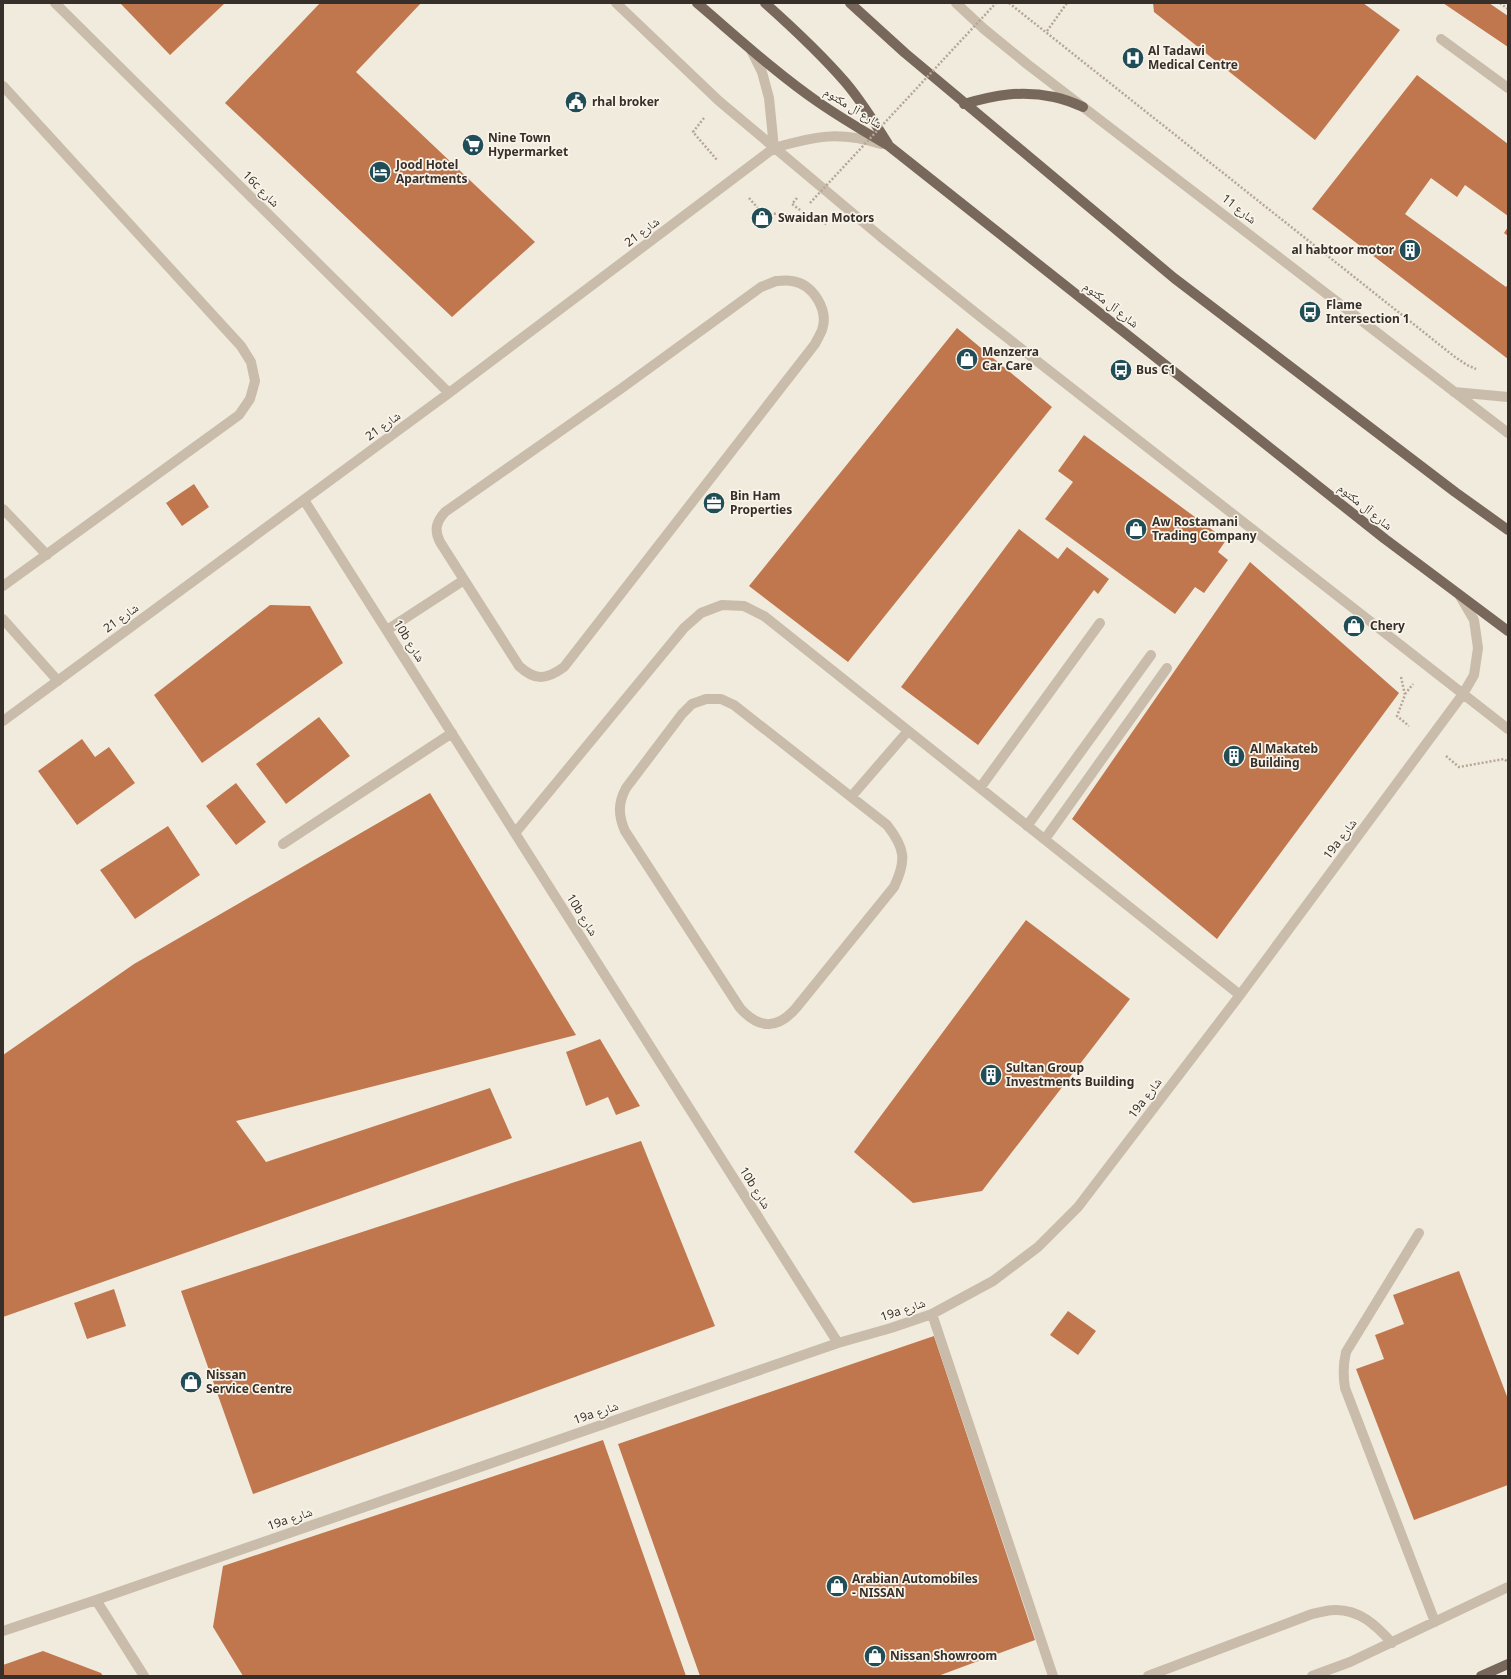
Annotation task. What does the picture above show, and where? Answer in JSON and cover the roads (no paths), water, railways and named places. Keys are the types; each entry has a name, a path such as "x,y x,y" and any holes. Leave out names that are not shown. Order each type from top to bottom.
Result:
{"main road":[{"name":"شارع آل مكتوم","path":"697,3 817,102 852,125 889,146 1385,539 1508,631"},
{"path":"765,3 794,29 846,83 869,114 889,146"},
{"path":"850,3 905,54 1174,278 1455,492 1508,530"},
{"path":"964,104 993,95 1024,93 1054,97 1083,107"},
{"path":"1481,1676 1508,1664"}],"street":[{"name":"16c شارع","path":"55,3 449,393"},
{"path":"616,3 719,101 881,237 974,312 1508,729"},
{"name":"شارع 11","path":"956,3 984,29 1027,64 1508,433"},
{"path":"1441,39 1508,88"},
{"path":"751,49 762,72 769,98 774,148"},
{"path":"3,86 241,346 251,362 255,381 250,399 239,415 47,556 3,586"},
{"name":"شارع 21","path":"3,721 449,393 774,148 800,140 830,136 860,137 889,146"},
{"path":"776,281 792,281 807,287 818,298 824,314 822,330 815,344 564,667 553,675 541,677 528,674 519,666 464,580 436,534 436,526 439,519 445,512 622,388 761,287 776,281"},
{"path":"1453,392 1508,397"},
{"name":"10b شارع","path":"304,500 838,1343"},
{"path":"3,509 47,556"},
{"path":"387,630 464,580"},
{"name":"19a شارع","path":"3,1631 838,1343 891,1328 932,1314 993,1281 1038,1247 1078,1207 1240,995 1463,694 1474,675 1478,648 1474,620 1460,596"},
{"path":"515,833 684,628 701,613 722,605 744,606 764,616 1240,995"},
{"path":"3,619 58,681"},
{"path":"980,788 1100,623"},
{"path":"1027,826 1151,655"},
{"path":"1045,839 1167,668"},
{"path":"706,699 721,699 734,705 851,798 887,825 898,839 903,855 901,872 894,887 787,1018 774,1024 761,1023 749,1018 740,1008 625,831 620,820 619,809 621,798 626,788 682,714 692,704 706,699"},
{"path":"851,798 908,731"},
{"path":"283,844 452,733"},
{"path":"1419,1233 1346,1352 1343,1364 1343,1376 1345,1388 1435,1622"},
{"path":"932,1314 1053,1676"},
{"path":"1312,1676 1350,1662 1392,1643 1508,1587"},
{"path":"96,1600 144,1676"},
{"path":"1148,1676 1312,1614 1334,1610 1357,1614 1377,1626 1392,1643"}],"place":[{"name":"Al Tadawi Medical Centre","path":"1133,58"},
{"name":"rhal broker","path":"576,102"},
{"name":"Nine Town Hypermarket","path":"473,145"},
{"name":"Jood Hotel Apartments","path":"380,172"},
{"name":"Swaidan Motors","path":"762,218"},
{"name":"al habtoor motor","path":"1410,250"},
{"name":"Flame Intersection 1","path":"1310,312"},
{"name":"Menzerra Car Care","path":"967,359"},
{"name":"Bus C1","path":"1121,370"},
{"name":"Bin Ham Properties","path":"714,503"},
{"name":"Aw Rostamani Trading Company","path":"1136,529"},
{"name":"Chery","path":"1354,626"},
{"name":"Al Makateb Building","path":"1234,756"},
{"name":"Sultan Group Investments Building","path":"991,1075"},
{"name":"Nissan Service Centre","path":"191,1382"},
{"name":"Arabian Automobiles - NISSAN","path":"837,1586"},
{"name":"Nissan Showroom","path":"875,1656"}]}
